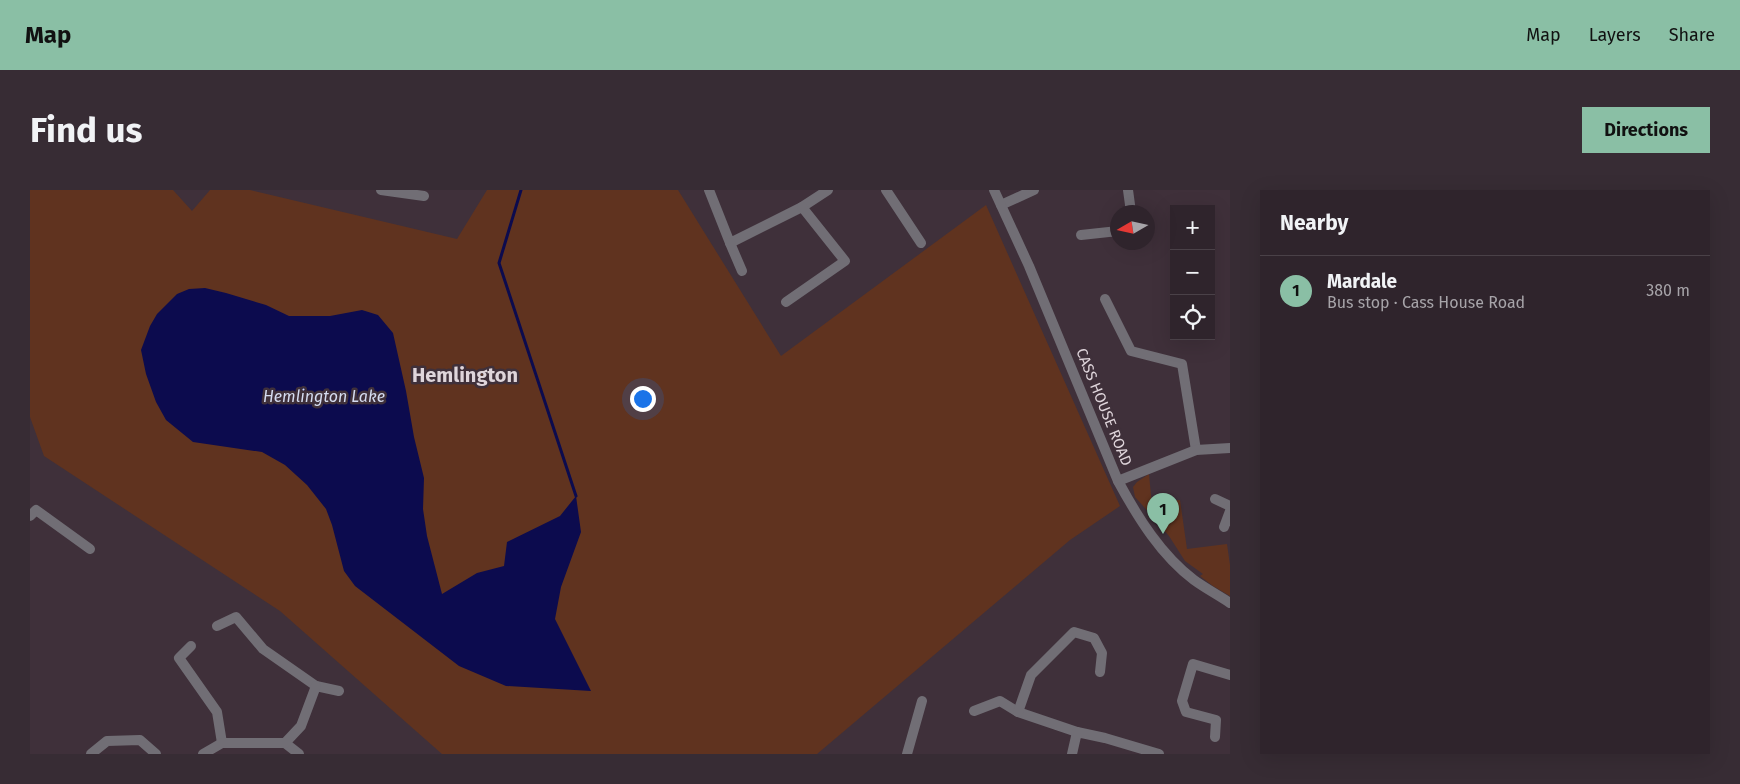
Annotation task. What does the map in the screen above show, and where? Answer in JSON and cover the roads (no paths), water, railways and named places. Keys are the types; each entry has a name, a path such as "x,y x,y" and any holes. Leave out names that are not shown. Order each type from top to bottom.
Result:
{"street":[{"path":"381,190 424,196"},
{"path":"709,190 742,272"},
{"path":"730,243 802,206 828,190"},
{"path":"886,190 921,243"},
{"name":"CASS HOUSE ROAD","path":"994,190 1030,266 1118,481 1142,522 1171,560 1194,580 1230,603"},
{"path":"1001,205 1034,190"},
{"path":"1128,190 1130,205"},
{"path":"786,302 845,261 802,206"},
{"path":"1081,235 1110,232"},
{"path":"1104,299 1130,351 1182,364 1196,450"},
{"path":"1118,481 1196,450 1230,448"},
{"path":"1216,499 1230,506"},
{"path":"1224,526 1230,510"},
{"path":"33,513 90,549"},
{"path":"217,626 236,618 263,649 316,686 338,691"},
{"path":"1018,712 1031,675 1074,632 1094,638 1102,653 1100,672"},
{"path":"191,646 179,658 217,712 222,743"},
{"path":"1215,736 1216,720 1186,712 1182,701 1193,664 1230,675"},
{"path":"285,743 301,726 316,686"},
{"path":"907,754 922,701"},
{"path":"974,711 1000,701 1018,712 1076,732 1105,738 1159,754"},
{"path":"1072,754 1076,732"},
{"path":"92,754 107,741 140,740 156,754"},
{"path":"203,754 222,743 285,743 299,754"}],"water":[{"name":"Hemlington Lake","path":"205,288 266,305 289,316 330,316 362,310 378,315 393,333 424,478 423,509 427,536 442,594 477,573 504,566 507,542 560,516 576,496 581,532 561,587 555,619 591,691 506,686 459,666 355,586 344,571 326,509 307,485 285,465 262,452 193,442 166,420 156,402 146,374 141,350 150,326 157,314 177,294 189,289"}],"waterway":[{"path":"521,190 499,263 576,496"}],"place":[{"name":"Mardale","path":"1163,534"}],"district":[{"name":"Hemlington","path":"465,375"}]}
